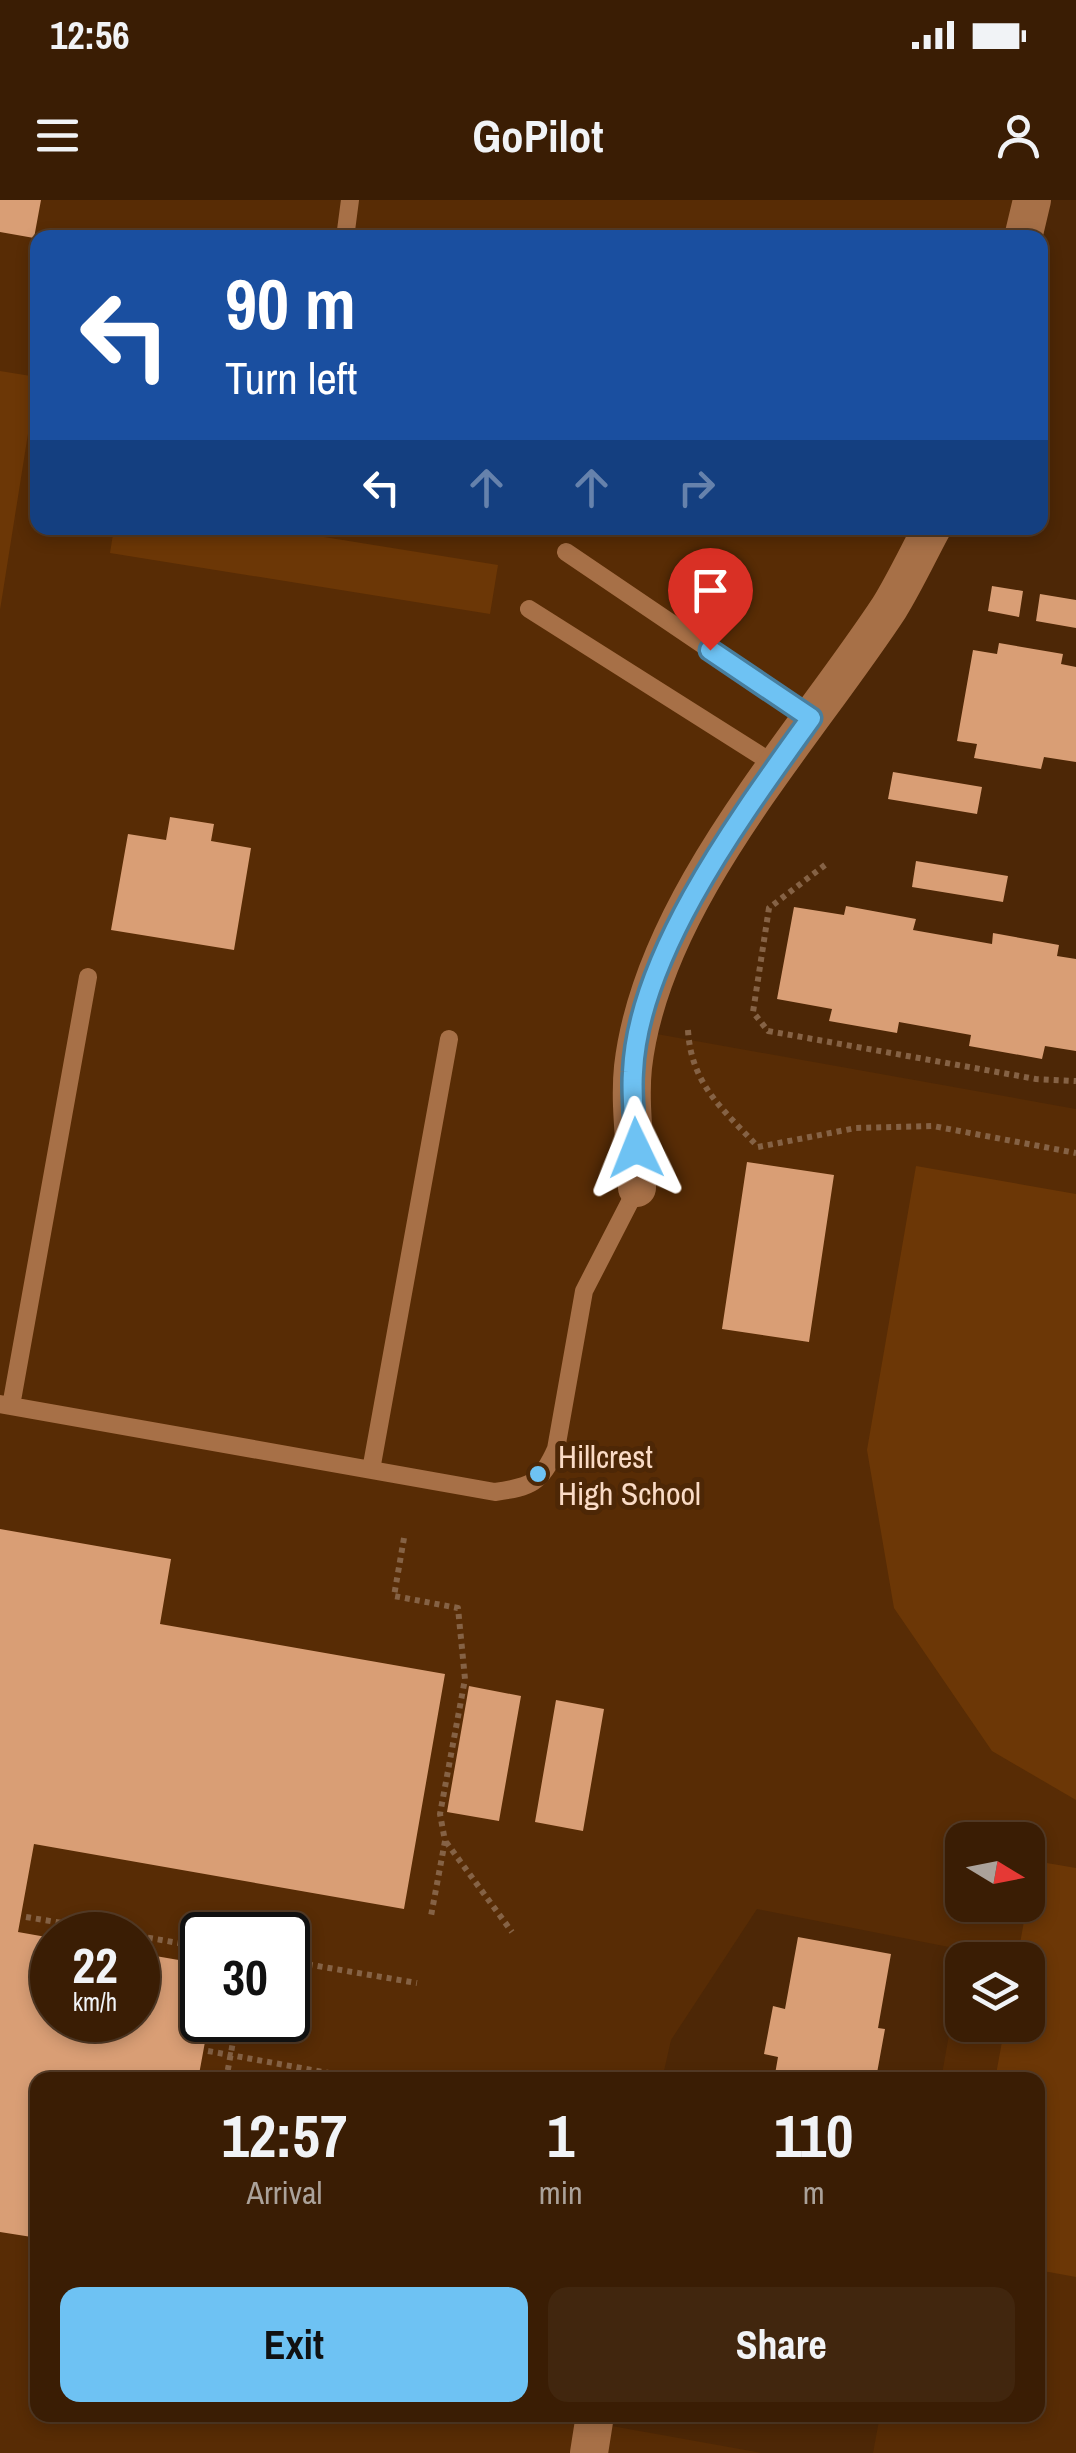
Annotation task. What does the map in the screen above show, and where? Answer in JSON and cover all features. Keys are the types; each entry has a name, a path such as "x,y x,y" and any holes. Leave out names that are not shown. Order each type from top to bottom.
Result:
{"street":[{"path":"637,1188 632,1070 657,972 714,856 891,604 928,535"},
{"path":"588,2453 595,2422"}],"lane":[{"path":"346,230 350,200"},
{"path":"566,552 811,718"},
{"path":"530,609 777,766"},
{"path":"88,977 6,1406 495,1492 526,1487 546,1472 556,1449 584,1290 637,1188"},
{"path":"371,1470 449,1039"}],"path":[{"path":"825,865 769,908 753,1012 760,1025 768,1031 1036,1079 1076,1081"},
{"path":"688,1030 689,1050 704,1089 758,1147 856,1128 933,1126 1076,1153"},
{"path":"404,1538 394,1596 458,1608 465,1680 440,1814 445,1841 431,1916"},
{"path":"445,1841 512,1932"},
{"path":"26,1916 30,1917"},
{"path":"310,1965 417,1983"},
{"path":"227,2072 232,2042"},
{"path":"208,2051 324,2072"}],"shaded area":[{"name":"Hillcrest High School","path":"0,200 1025,200 1023,230 30,230 30,535 927,535 714,856 640,1031 1076,1109 1076,2453 873,2453 879,2422 1045,2422 1045,2072 942,2072 948,2042 1045,2042 1045,1942 945,1942 945,1946 757,1909 671,2040 664,2072 30,2072 30,2422 595,2423 762,2453 0,2453"},
{"path":"0,371 30,376 30,421 0,610"},
{"path":"113,535 312,535 498,565 490,614 110,553"},
{"path":"916,1166 1076,1194 1076,1800 992,1751 894,1608 867,1450"},
{"path":"1045,1863 1076,1868 1076,2277 1045,2271 1045,2072 996,2072 1002,2042 1045,2042 1045,1942 1020,1942 1024,1922 1045,1922"}],"building":[{"path":"0,200 41,200 35,230 30,230 30,237 0,232"},
{"path":"992,586 1023,591 1019,617 988,611"},
{"path":"1040,594 1076,600 1076,628 1036,621"},
{"path":"999,643 1063,654 1061,664 1076,667 1076,762 1044,757 1041,769 974,758 977,744 957,741 973,650 997,654"},
{"path":"893,772 982,787 977,814 888,799"},
{"path":"170,817 214,824 211,841 251,848 234,950 111,930 128,834 166,840"},
{"path":"916,861 1008,876 1003,902 912,887"},
{"path":"846,906 916,919 913,930 992,944 993,933 1059,945 1057,956 1076,959 1076,1051 1045,1046 1042,1059 969,1046 971,1035 899,1022 897,1033 829,1021 832,1009 777,999 794,907 844,915"},
{"path":"747,1162 834,1175 809,1342 722,1329"},
{"path":"0,1529 171,1559 160,1624 445,1674 404,1909 34,1844 18,1932 30,1934 30,2042 160,2042 160,1957 180,1960 180,2042 205,2042 199,2072 30,2072 30,2237 0,2232"},
{"path":"469,1686 521,1696 499,1821 447,1812"},
{"path":"556,1700 604,1709 583,1831 535,1822"},
{"path":"798,1937 891,1954 878,2028 885,2029 877,2072 775,2072 778,2057 764,2054 773,2006 785,2009"}],"place":[{"name":"Hillcrest High School","path":"538,1474"}],"route":[{"path":"636,1148 632,1070 657,972 714,856 811,718 710,650"}]}
